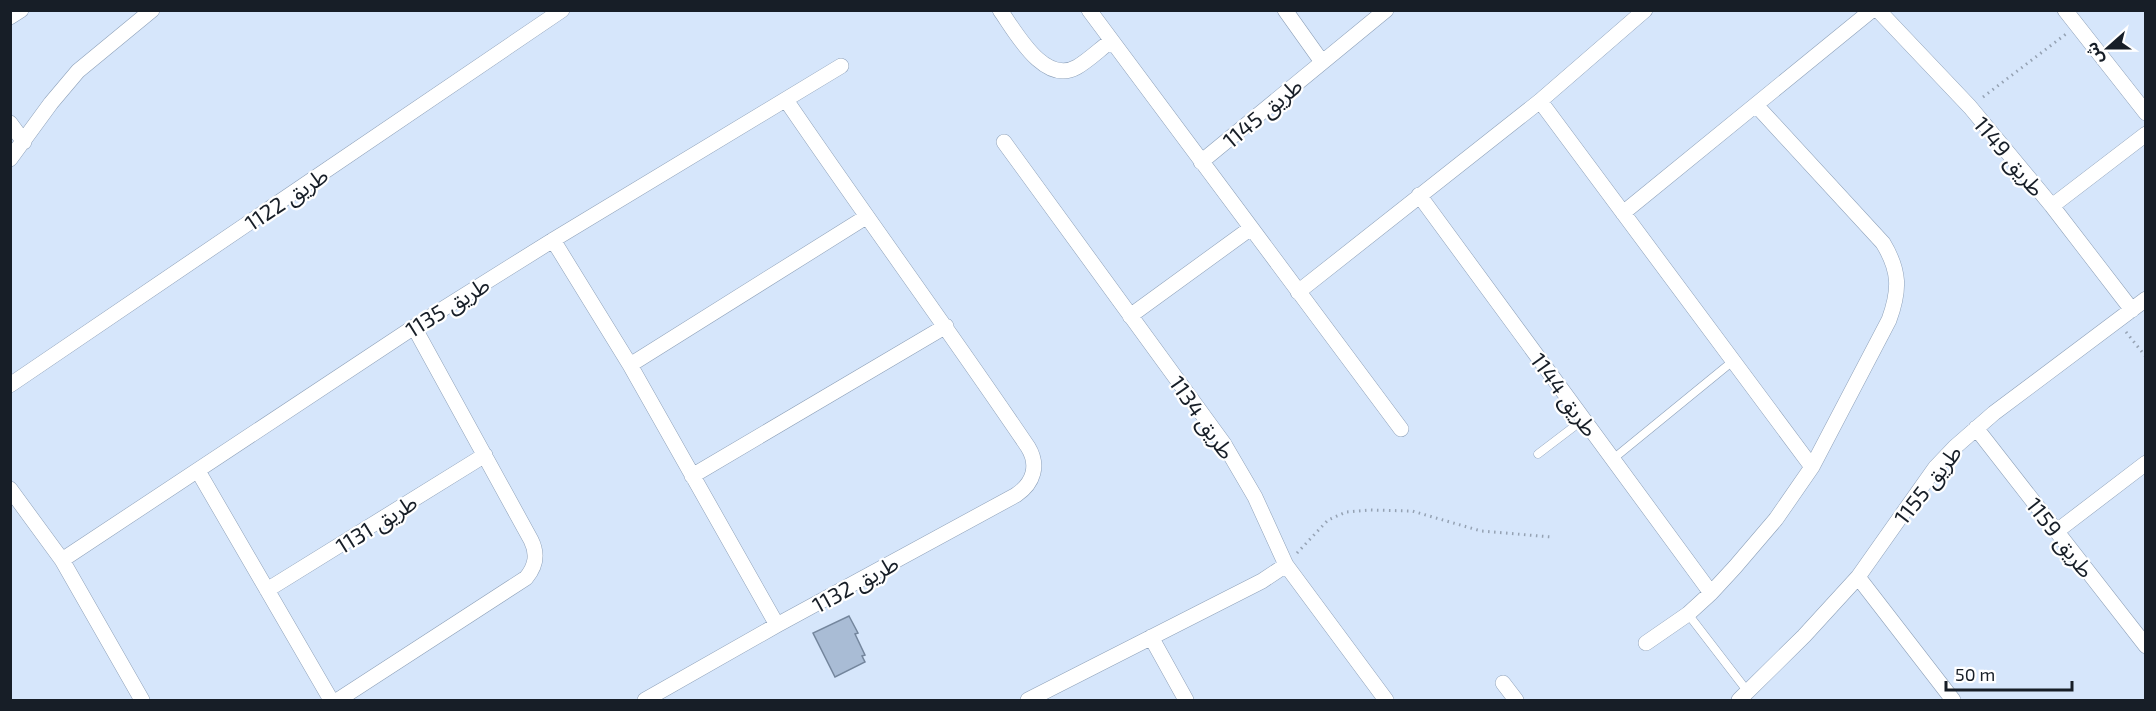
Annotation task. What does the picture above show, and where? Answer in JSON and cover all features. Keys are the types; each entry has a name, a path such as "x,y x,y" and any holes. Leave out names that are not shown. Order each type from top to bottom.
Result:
{"street":[{"path":"10,17 21,10"},
{"path":"10,159 78,71 152,10"},
{"name":"طريق 1122","path":"10,385 562,10"},
{"path":"1000,10 1034,57 1050,67 1075,68 1111,41"},
{"path":"1089,10 1401,429"},
{"name":"طريق 1145","path":"1285,10 1322,62"},
{"name":"طريق 1145","path":"1201,162 1386,10"},
{"path":"1298,292 1540,100 1645,10"},
{"path":"1623,213 1872,10"},
{"name":"طريق 1149","path":"1878,10 1970,107 2052,206 2132,310"},
{"path":"2065,10 2145,113"},
{"name":"طريق 1135","path":"62,560 414,327 841,66"},
{"path":"693,476 946,326 866,217 786,100"},
{"path":"1540,100 1812,467"},
{"path":"1646,642 1688,614 1711,593 1776,519 1812,467 1889,320 1896,296 1896,272 1883,243 1756,105"},
{"path":"10,123 24,142"},
{"path":"2052,206 2145,134"},
{"name":"طريق 1134","path":"1004,142 1240,470 1286,565 1386,700"},
{"name":"طريق 1144","path":"1419,195 1711,593"},
{"path":"630,364 866,217"},
{"path":"1130,316 1251,228"},
{"path":"553,240 630,364 777,625"},
{"name":"طريق 1155","path":"1742,698 1804,636 1858,577 1935,468 1976,428 2145,299"},
{"name":"طريق 1132","path":"645,700 1024,490 1034,467 1032,453 946,326"},
{"path":"338,700 526,578 531,573 536,559 531,540 414,327"},
{"name":"طريق 1159","path":"1976,428 2145,646"},
{"name":"طريق 1131","path":"267,590 485,455"},
{"path":"2057,531 2145,463"},
{"path":"198,471 331,700"},
{"path":"10,489 62,560 142,700"},
{"path":"1028,700 1262,581 1286,565"},
{"path":"1858,577 1953,700"},
{"path":"1151,637 1186,700"},
{"path":"1503,683 1516,700"}],"lane":[{"path":"1613,459 1733,361"},
{"path":"1538,454 1584,419"},
{"path":"1688,614 1742,698"}],"path":[{"path":"1970,107 2077,26"},
{"path":"2117,321 2145,357"},
{"path":"1286,565 1328,520 1346,512 1413,511 1481,531 1552,537"}],"building":[{"path":"849,616 858,633 855,634 865,655 862,656 865,662 835,677 813,633"}]}
